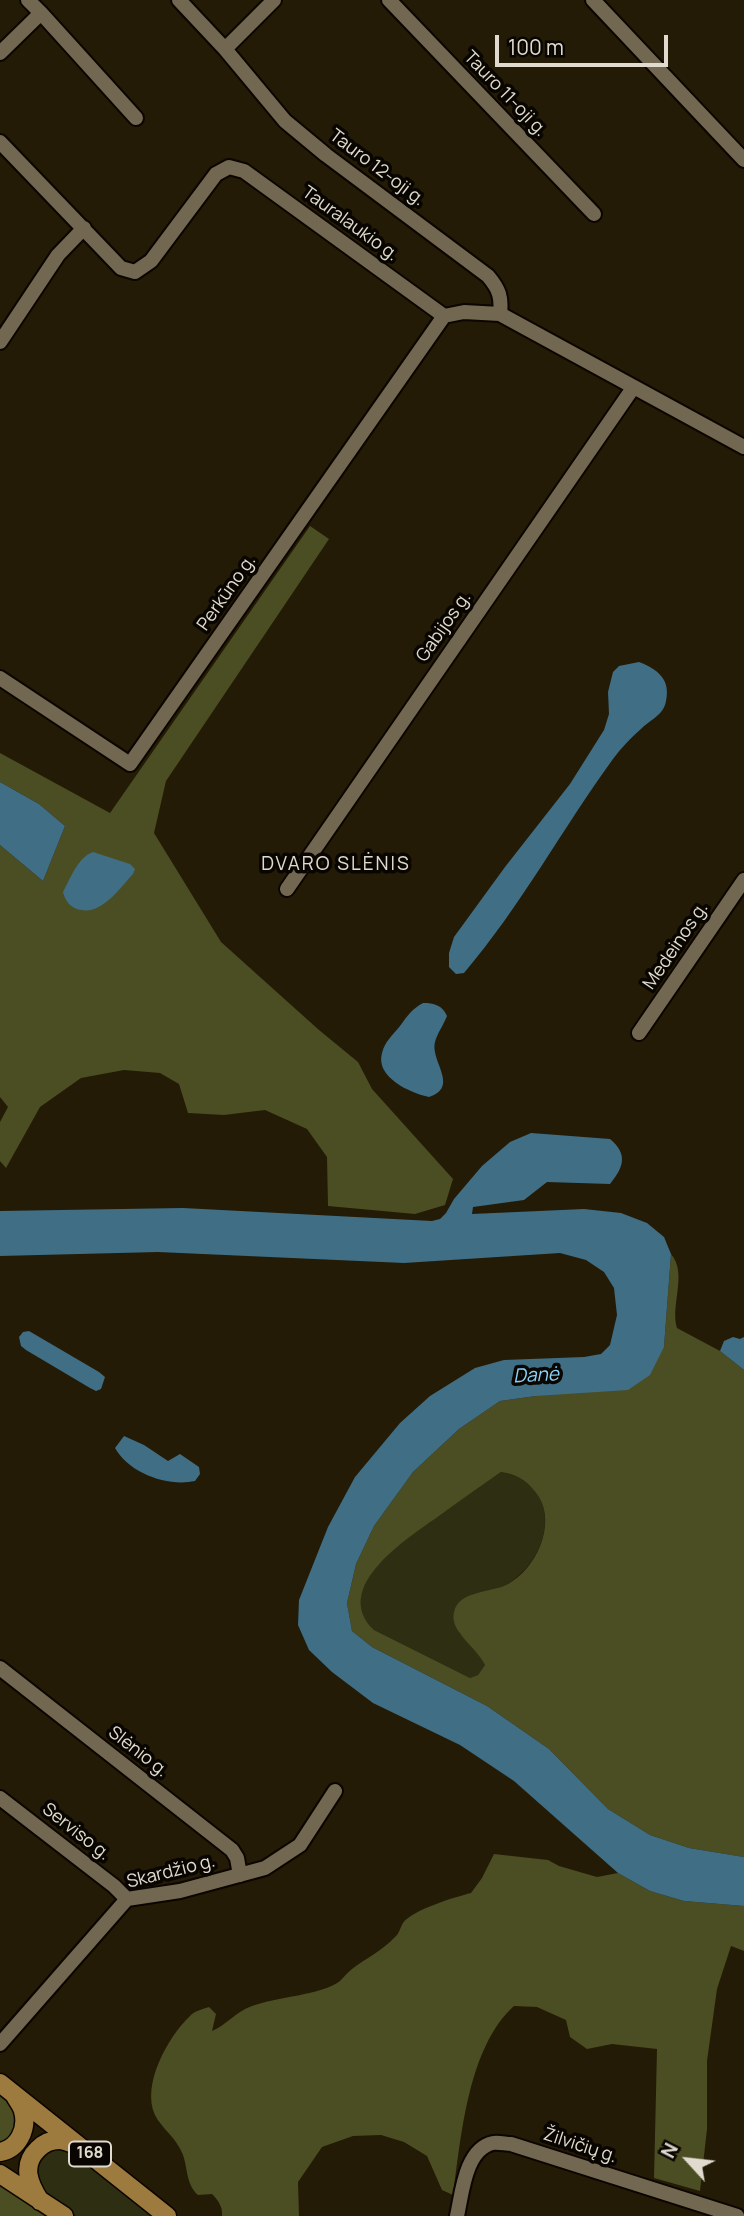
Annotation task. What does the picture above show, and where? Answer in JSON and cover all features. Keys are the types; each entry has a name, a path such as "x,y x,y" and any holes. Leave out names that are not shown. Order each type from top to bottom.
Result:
{"main road":[{"name":"168","path":"6,2088 167,2216"},
{"path":"0,2152 6,2151 19,2140 24,2127 23,2111 6,2088"},
{"path":"40,2201 29,2184 28,2166 32,2154 44,2144 58,2140 79,2146"},
{"path":"0,2174 64,2216"}],"street":[{"path":"28,0 136,118"},
{"name":"Tauro 12-oji g.","path":"179,0 225,49 285,121 488,276 497,286 502,298 500,314"},
{"path":"225,49 274,0"},
{"name":"Tauro 11-oji g.","path":"389,0 594,214"},
{"path":"593,0 744,160"},
{"path":"0,53 41,13"},
{"name":"Tauralaukio g.","path":"0,142 121,268 135,272 151,261 216,174 229,167 243,171 444,316"},
{"path":"0,342 58,255 84,228"},
{"path":"444,316 464,312 500,314 744,447"},
{"name":"Perkūno g.","path":"0,678 130,764 444,316"},
{"name":"Gabijos g.","path":"287,889 633,388"},
{"name":"Medeinos g.","path":"639,1033 744,880"},
{"name":"Slėnio g.","path":"0,1668 232,1850 237,1858 240,1875"},
{"name":"Skardžio g.","path":"0,2044 127,1899 180,1891 265,1868 300,1845 335,1791"},
{"name":"Serviso g.","path":"0,1798 114,1885 127,1899"},
{"name":"Žilvičių g.","path":"457,2216 472,2162 481,2149 494,2143 510,2144 737,2216"}],"green space":[{"path":"310,526 329,539 166,781 154,833 221,942 358,1062 372,1089 453,1179 445,1205 415,1214 328,1206 327,1157 307,1129 265,1110 224,1115 188,1113 179,1084 160,1073 124,1070 81,1078 40,1107 6,1168 0,1161 0,1122 8,1107 0,1097 0,845 43,881 65,826 39,804 0,782 0,753 110,813"},
{"path":"671,1254 676,1262 679,1280 675,1319 677,1328 720,1351 744,1370 744,1857 689,1848 650,1835 608,1809 549,1749 487,1706 372,1647 352,1631 347,1603 356,1564 374,1526 413,1472 459,1429 500,1401 536,1396 664,1347","holes":["501,1472 523,1480 539,1497 544,1508 544,1533 535,1557 518,1577 501,1587 469,1596 457,1605 454,1612 456,1626 485,1665 478,1675 470,1678 374,1630 363,1614 361,1597 367,1581 393,1550"]},
{"path":"501,1472 521,1479 535,1490 543,1505 543,1538 524,1570 509,1583 463,1599 459,1633 480,1653 485,1665 478,1675 470,1678 374,1630 363,1614 361,1597 367,1581 393,1550"},
{"path":"494,1854 548,1860 597,1877 618,1873 650,1891 684,1901 744,1906 744,1951 731,1946 717,1989 707,2061 707,2129 700,2191 654,2178 657,2049 612,2044 587,2049 570,2037 566,2020 537,2007 514,2006 498,2024 477,2069 469,2094 453,2195 442,2190 427,2156 404,2142 381,2135 353,2136 322,2147 298,2182 299,2216 222,2216 220,2204 212,2194 198,2195 191,2186 180,2149 155,2115 151,2090 154,2076 173,2036 196,2011 209,2007 216,2014 212,2031 252,2006 332,1986 390,1942 403,1923 415,1913 471,1893"},
{"path":"0,2093 15,2108 17,2133 0,2148"},
{"path":"49,2147 69,2147 155,2216 76,2216 44,2196 33,2179 35,2164"},
{"path":"1,2186 45,2216 0,2216"}],"water":[{"path":"639,662 652,668 664,681 667,693 663,709 616,755 504,921 464,973 456,974 449,967 449,953 454,937 570,784 604,730 609,714 608,692 613,672 619,666"},
{"path":"0,782 39,804 65,826 43,881 0,845"},
{"path":"93,852 130,864 135,869 115,894 102,905 94,909 77,909 68,902 63,892 79,863"},
{"path":"423,1003 437,1005 447,1016 435,1042 436,1057 442,1073 442,1087 438,1093 429,1097 404,1088 389,1076 381,1062 387,1042 410,1013"},
{"name":"Danė","path":"531,1133 610,1139 620,1150 621,1166 610,1184 547,1182 524,1200 473,1207 472,1214 584,1209 621,1213 647,1223 664,1237 671,1254 664,1347 650,1375 628,1390 500,1401 459,1429 413,1472 374,1526 356,1564 347,1603 352,1631 372,1647 487,1706 549,1749 608,1809 650,1835 689,1848 744,1857 744,1906 684,1901 650,1891 618,1873 514,1781 460,1745 373,1703 332,1672 309,1650 298,1625 299,1600 328,1527 355,1477 400,1423 430,1396 475,1368 504,1360 601,1354 610,1345 617,1315 614,1288 604,1272 586,1260 560,1253 404,1263 158,1252 0,1256 0,1211 183,1208 432,1221 440,1219 446,1213 454,1199 482,1166 510,1142"},
{"path":"29,1331 99,1372 105,1377 101,1389 96,1391 90,1388 21,1346 19,1337 23,1332"},
{"path":"733,1337 744,1337 744,1370 720,1351 724,1341"},
{"path":"124,1436 168,1461 180,1454 199,1467 200,1474 195,1481 173,1482 139,1471 129,1465 115,1448"}],"district":[{"name":"DVARO SLĖNIS","path":"336,865"}]}
